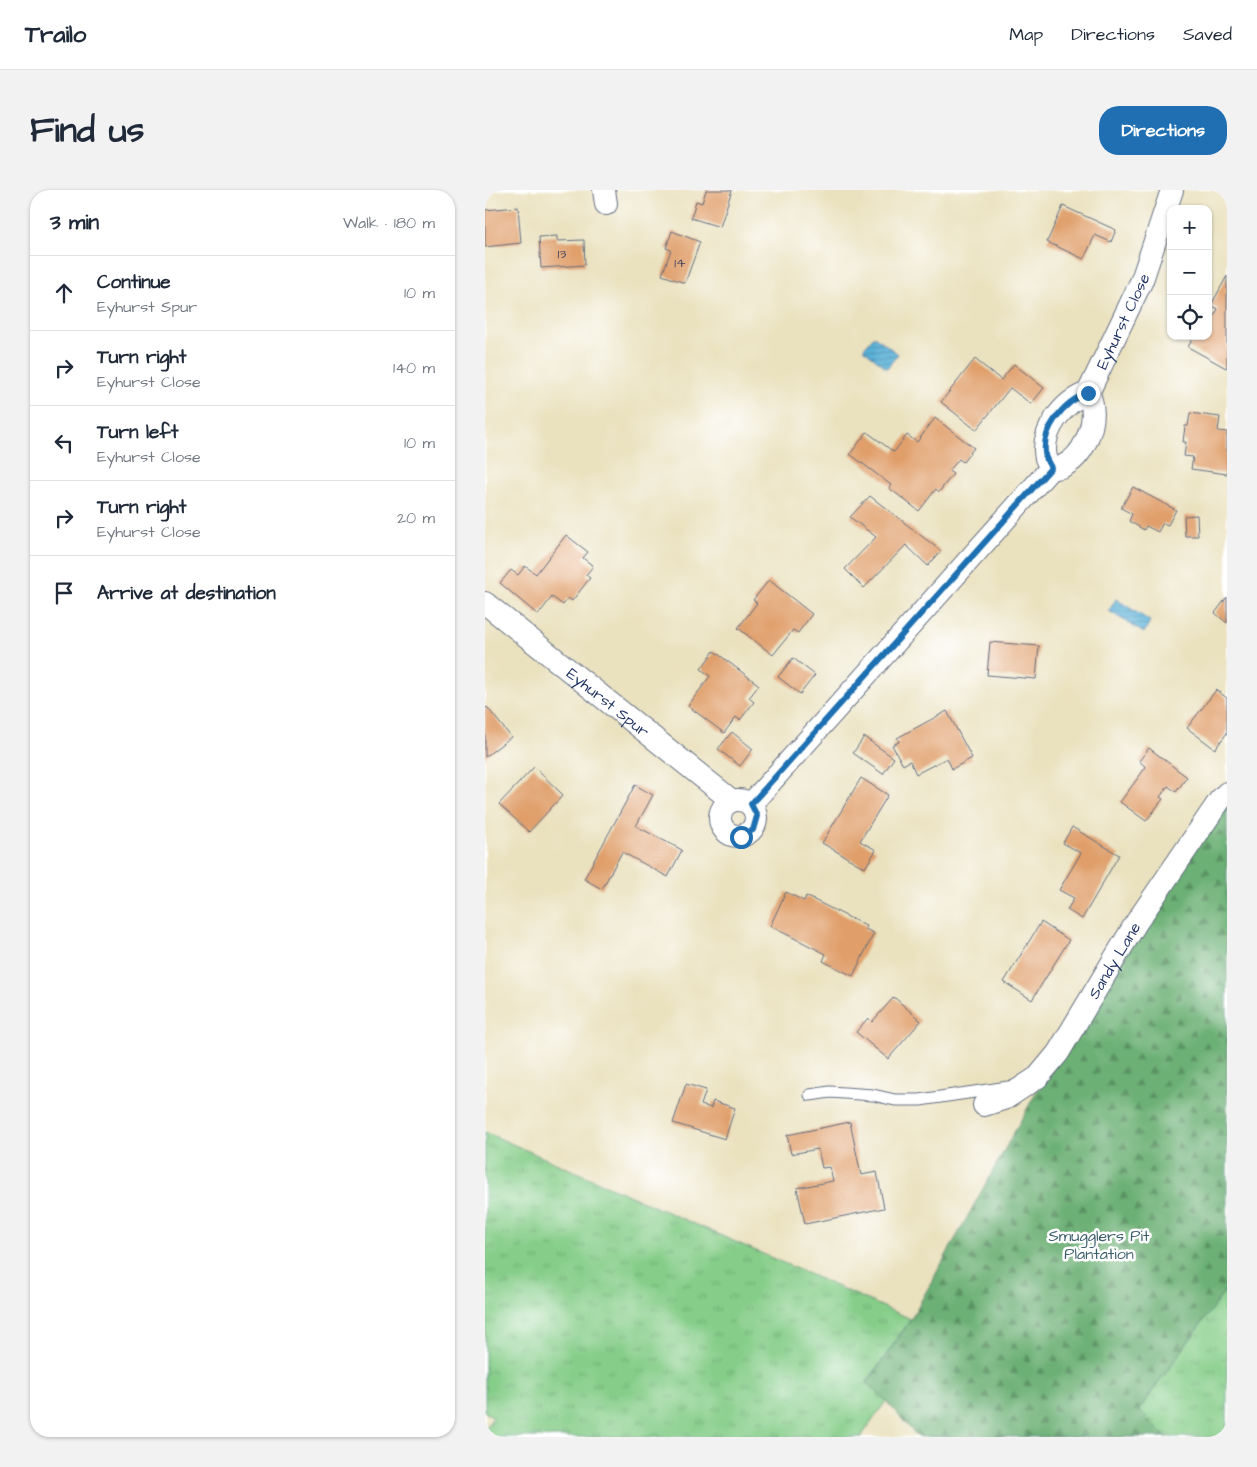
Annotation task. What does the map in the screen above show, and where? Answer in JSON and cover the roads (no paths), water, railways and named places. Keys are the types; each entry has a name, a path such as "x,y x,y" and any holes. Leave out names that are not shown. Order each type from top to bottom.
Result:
{"street":[{"name":"Eyhurst Close","path":"1088,393 1142,280 1172,190"},
{"path":"1088,393 1092,404 1092,419 1082,449 1074,459 1063,466 1051,468 1046,458 1045,445 1048,432 1062,410 1079,396 1088,393"},
{"name":"Eyhurst Spur","path":"485,603 741,802 1051,468"},
{"name":"Sandy Lane","path":"984,1105 1007,1098 1038,1077 1058,1053 1136,923 1220,800 1227,793"}],"lane":[{"path":"810,1095 830,1092 873,1095 895,1100 920,1100 1027,1084"}],"water":[{"path":"874,336 898,354 887,368 863,349"},
{"path":"1116,599 1150,621 1144,633 1109,611"}],"park label":[{"name":"Smugglers Pit Plantation","path":"1099,1244"}]}
